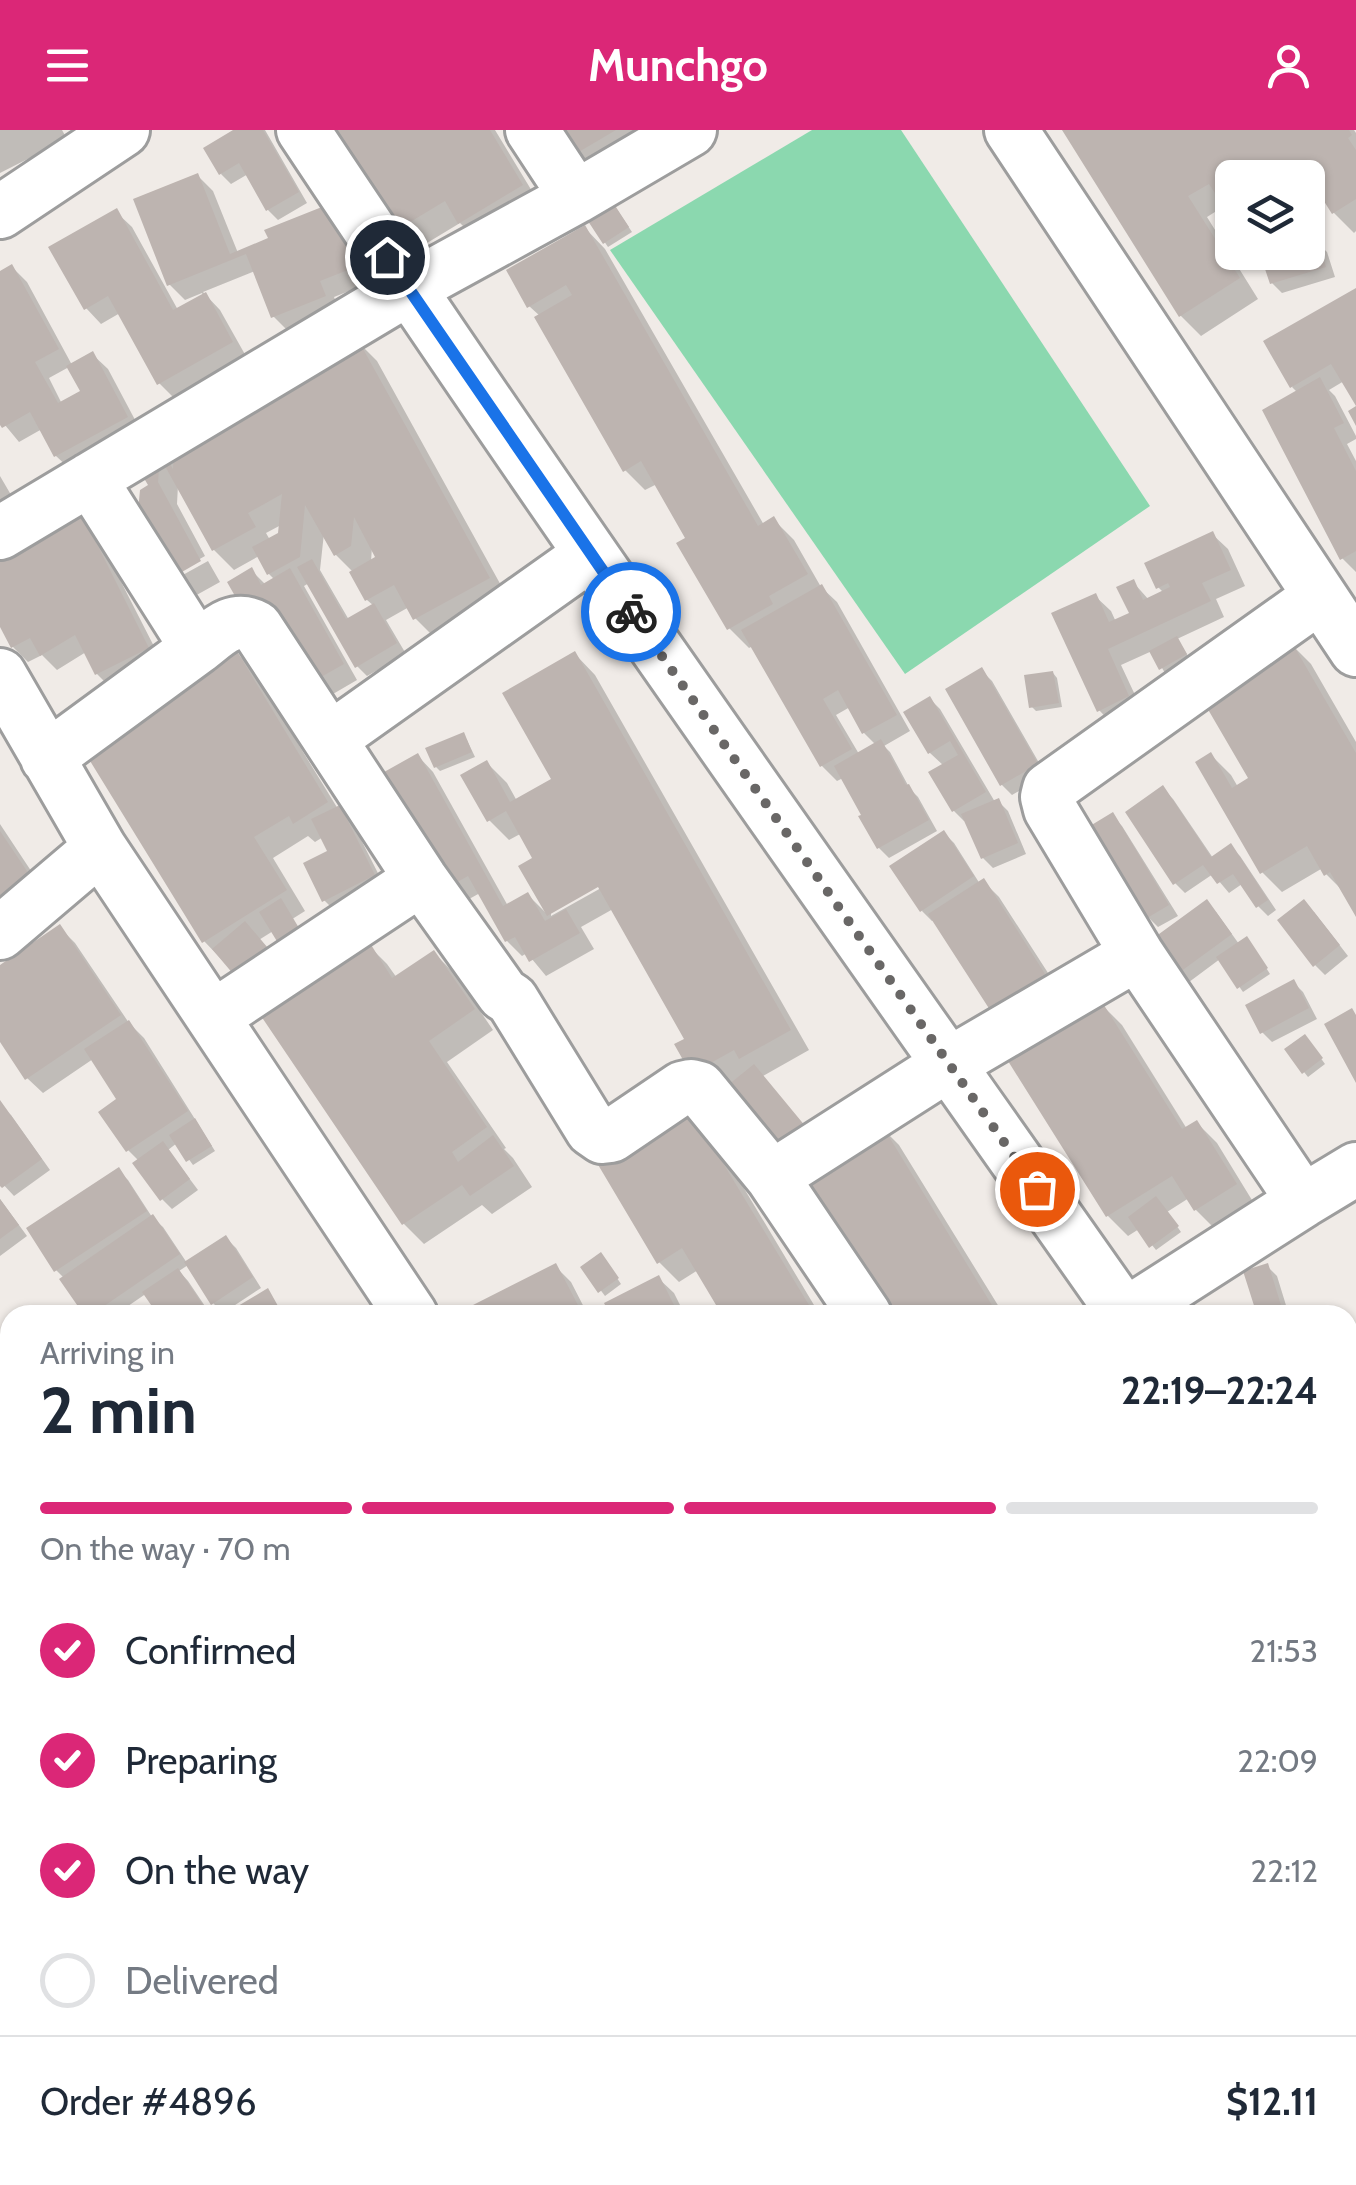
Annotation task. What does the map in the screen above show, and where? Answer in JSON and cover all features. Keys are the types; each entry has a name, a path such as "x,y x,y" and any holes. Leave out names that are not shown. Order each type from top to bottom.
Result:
{"street":[{"path":"0,212 123,130"},
{"path":"303,130 591,554 1118,1305"},
{"path":"532,130 576,197"},
{"path":"0,533 408,289 690,130"},
{"path":"1011,130 1356,650"},
{"path":"90,479 197,648"},
{"path":"330,739 591,554"},
{"path":"1302,1201 1137,954 1050,810 1047,798 1049,789 1320,597"},
{"path":"47,758 235,622 245,621 256,627 421,878 512,1000 592,1130 602,1137 611,1136 682,1088 700,1088 772,1177 858,1305"},
{"path":"0,674 100,848 404,1305"},
{"path":"0,933 100,848"},
{"path":"213,1018 421,878"},
{"path":"772,1177 949,1064 1137,954"},
{"path":"1141,1305 1356,1169"}],"green space":[{"path":"812,130 901,130 1150,506 905,674 610,250"}],"building":[{"path":"233,130 263,130 299,192 266,211 239,163 219,175 203,148"},
{"path":"315,130 490,130 523,185 458,224 445,201 377,242"},
{"path":"518,130 616,130 543,173"},
{"path":"1062,130 1349,130 1352,135 1348,138 1356,150 1356,199 1332,214 1325,203 1325,160 1215,160 1215,193 1209,184 1188,196 1215,239 1215,270 1235,270 1240,278 1179,317"},
{"path":"198,173 230,254 268,238 264,230 337,201 363,264 320,281 326,296 271,318 246,254 167,286 133,199"},
{"path":"612,201 629,227 603,244 586,218"},
{"path":"117,208 173,310 206,292 233,342 157,385 108,296 84,310 48,247"},
{"path":"585,225 758,526 774,516 808,574 769,596 773,604 727,630 676,543 685,538 641,461 623,472 534,317 572,295 566,285 527,308 506,270"},
{"path":"12,264 59,349 35,362 58,403 80,391 66,366 93,351 128,417 54,457 30,412 2,428 0,425 0,271"},
{"path":"1265,270 1316,270 1270,284"},
{"path":"1356,288 1356,406 1331,364 1290,388 1263,341"},
{"path":"357,338 490,578 413,620 394,585 365,601 349,572 375,557 354,517 351,546 334,556 305,505 300,557 267,575 252,547 278,533 282,494 248,513 256,527 212,551 160,457 158,482 201,561 154,588 131,585 140,490 148,485 133,460 159,446 173,469 175,438"},
{"path":"1320,377 1344,423 1334,428 1356,471 1356,551 1340,560 1262,410"},
{"path":"1356,406 1356,426 1348,411"},
{"path":"77,504 149,648 95,675 75,635 40,656 30,638 11,648 0,627 0,543"},
{"path":"1213,531 1231,570 1202,583 1211,601 1108,649 1129,696 1097,712 1051,613 1096,593 1109,622 1129,613 1116,587 1134,579 1143,600 1170,587 1168,583 1156,589 1144,563"},
{"path":"312,559 346,619 374,603 397,643 355,668 297,567"},
{"path":"252,567 261,585 290,568 344,664 291,694 227,582"},
{"path":"822,584 897,715 862,734 838,690 823,699 852,749 820,767 741,630"},
{"path":"1177,636 1187,654 1159,670 1149,651"},
{"path":"1291,641 1356,753 1356,917 1330,872 1324,876 1307,846 1260,874 1195,762 1211,752 1232,788 1248,778 1199,694"},
{"path":"232,643 328,802 293,824 289,816 254,837 287,890 202,943 79,743"},
{"path":"575,651 791,1030 739,1059 734,1050 691,1074 674,1044 684,1039 598,887 547,916 518,866 532,858 506,811 487,822 460,775 487,760 510,802 551,779 502,693"},
{"path":"982,667 1038,764 1000,786 945,689"},
{"path":"1053,671 1059,703 1029,708 1024,675"},
{"path":"930,696 986,792 952,812 928,772 958,755 950,741 928,754 903,712"},
{"path":"464,732 472,752 434,768 425,748"},
{"path":"881,739 929,820 877,849 834,766"},
{"path":"418,753 503,906 528,892 545,921 566,909 580,933 529,962 515,937 505,942 468,876 425,900 361,785"},
{"path":"1163,785 1211,857 1231,843 1268,900 1256,908 1233,874 1217,884 1203,865 1173,885 1125,812"},
{"path":"999,798 1018,843 981,859 961,814"},
{"path":"340,805 375,875 322,902 303,863 327,851 311,819"},
{"path":"1113,812 1169,905 1147,918 1132,892 1115,902 1057,846"},
{"path":"944,830 974,876 920,912 889,866"},
{"path":"0,831 35,883 0,906"},
{"path":"984,878 1045,974 990,1010 928,914"},
{"path":"281,898 308,943 286,956 259,912"},
{"path":"1207,899 1232,934 1169,980 1144,945"},
{"path":"1304,899 1340,945 1313,967 1277,920"},
{"path":"245,921 284,967 251,995 212,949"},
{"path":"60,924 121,1015 25,1080 0,1042 0,965"},
{"path":"1247,936 1268,968 1237,989 1216,957"},
{"path":"368,940 392,978 434,950 475,1009 429,1041 487,1127 452,1152 458,1162 493,1135 514,1166 470,1196 462,1185 402,1225 259,1013"},
{"path":"1294,979 1309,1008 1260,1034 1245,1005"},
{"path":"1102,1002 1182,1129 1197,1120 1237,1184 1194,1211 1172,1176 1106,1217 1008,1061"},
{"path":"1352,1008 1356,1015 1356,1083 1324,1024"},
{"path":"129,1020 188,1111 126,1152 98,1112 116,1099 84,1049"},
{"path":"1305,1034 1323,1058 1302,1074 1284,1049"},
{"path":"754,1064 806,1127 762,1162 711,1099"},
{"path":"0,1100 42,1159 2,1188 0,1186"},
{"path":"689,1107 809,1305 716,1305 682,1248 657,1264 597,1163"},
{"path":"195,1118 212,1146 186,1162 169,1135"},
{"path":"880,1122 992,1305 858,1305 782,1182"},
{"path":"163,1141 190,1179 160,1201 132,1163"},
{"path":"119,1167 147,1211 54,1272 26,1228"},
{"path":"1156,1196 1179,1226 1149,1248 1128,1217"},
{"path":"0,1199 19,1225 0,1239"},
{"path":"153,1214 180,1254 106,1305 77,1305 59,1279"},
{"path":"226,1235 253,1277 211,1305 184,1262"},
{"path":"601,1252 619,1278 598,1293 580,1267"},
{"path":"556,1263 578,1305 546,1305 473,1305"},
{"path":"1268,1263 1281,1305 1254,1305 1243,1271"},
{"path":"178,1268 203,1305 151,1305 142,1292"},
{"path":"659,1275 674,1305 605,1305"},
{"path":"268,1288 277,1305 240,1305"}],"way so far":[{"path":"631,612 1037,1189"}],"route":[{"path":"387,257 631,612"}]}
